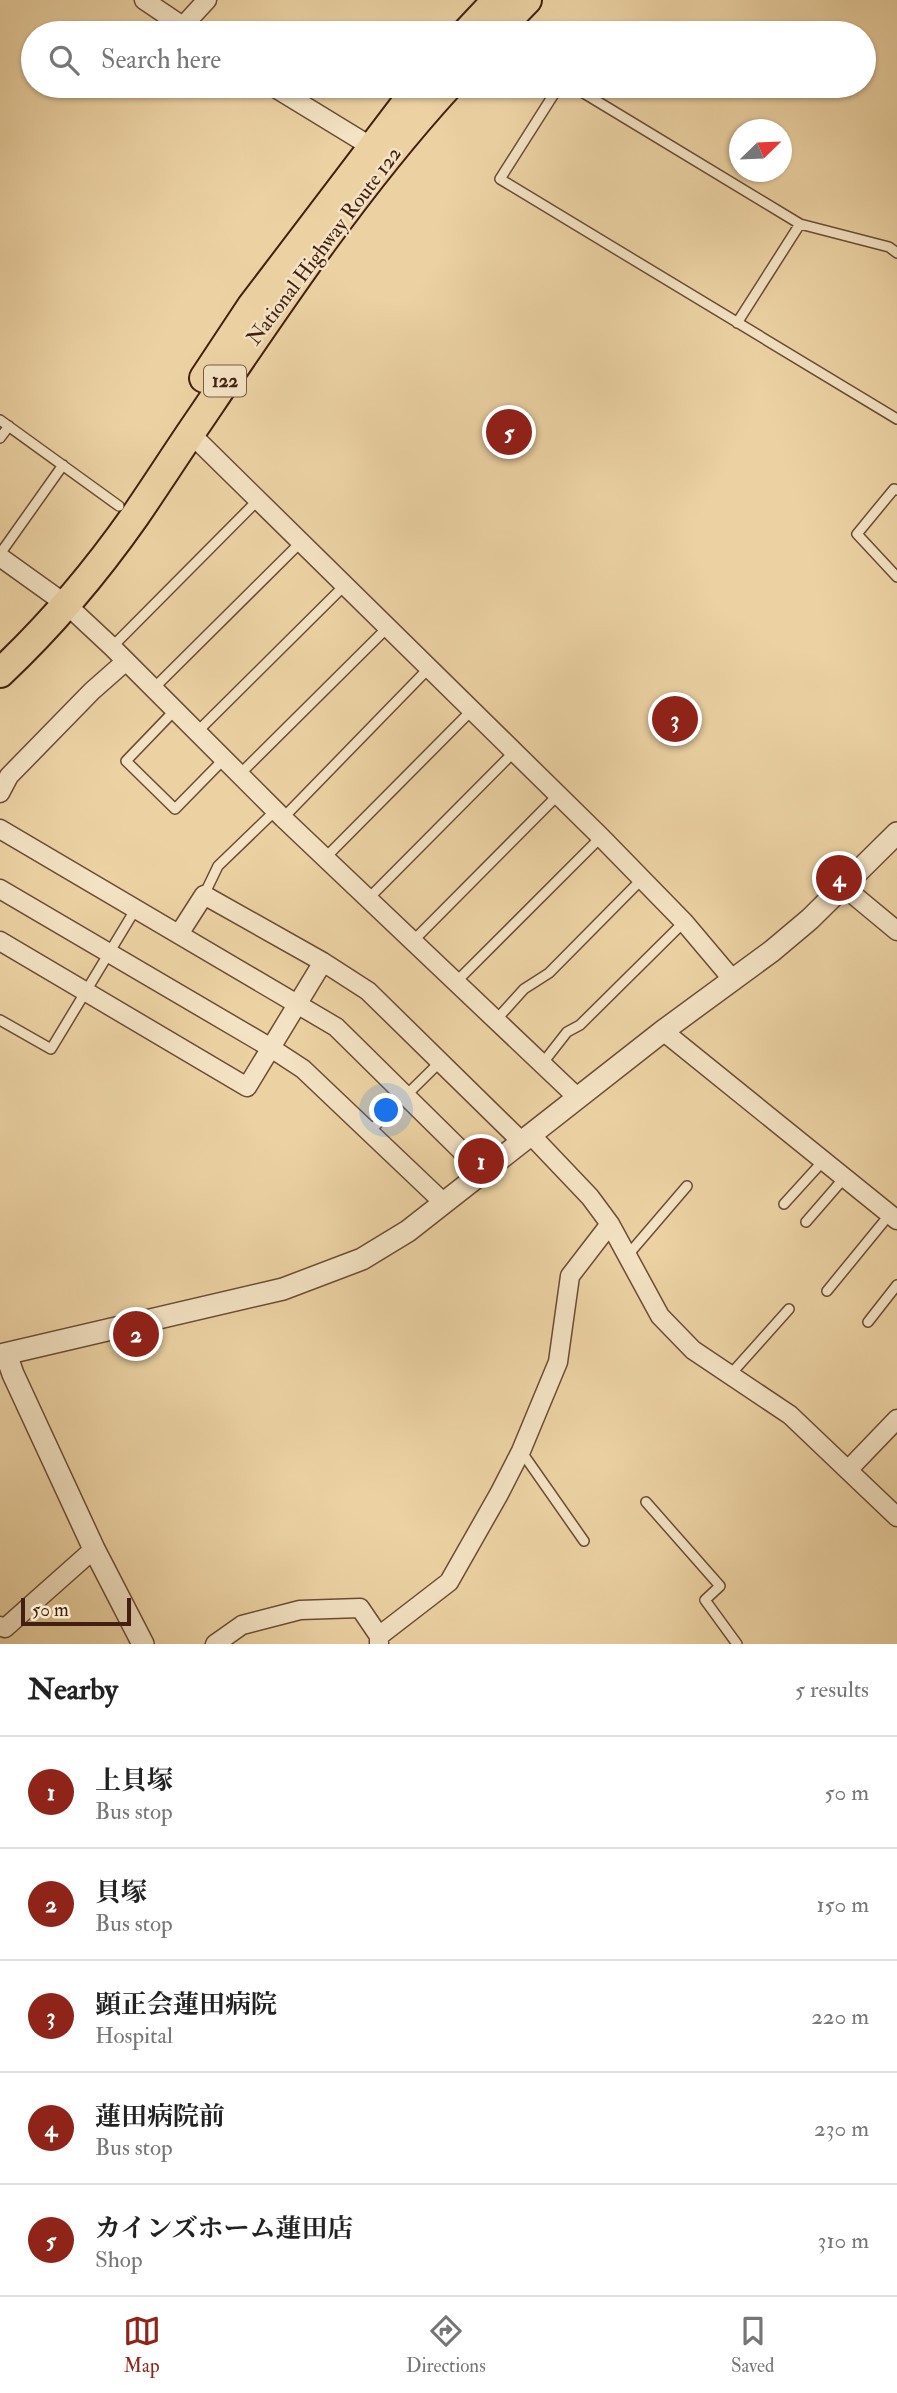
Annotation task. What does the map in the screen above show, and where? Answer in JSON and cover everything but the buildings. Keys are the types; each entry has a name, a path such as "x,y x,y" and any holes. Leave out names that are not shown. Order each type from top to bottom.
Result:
{"highway":[{"path":"477,21 497,0"},
{"path":"507,21 527,0"},
{"name":"National Highway Route 122","path":"0,673 59,599 134,517 380,152 412,98"},
{"name":"National Highway Route 122","path":"0,647 59,599 251,307 380,152 436,98"}],"street":[{"path":"144,0 175,21"},
{"path":"194,21 207,0"},
{"path":"292,98 380,152"},
{"path":"190,433 601,837 684,922 733,980"},
{"path":"0,556 59,599 112,647 279,814 578,1098"},
{"path":"0,793 9,776 92,691 126,661"},
{"path":"0,829 336,1027 482,1172"},
{"path":"143,1644 93,1549 3,1355 248,1298 325,1275 386,1245 444,1203 663,1031 782,943 844,887 897,833"},
{"path":"844,887 897,931"},
{"path":"0,889 303,1069 444,1203"},
{"path":"179,934 204,895 323,962 368,991 590,1197 610,1224 660,1316 692,1350 790,1415 897,1517"},
{"path":"0,942 247,1087 323,962"},
{"path":"663,1031 893,1217"},
{"path":"215,1644 242,1625 300,1610 360,1608 379,1640 449,1582 521,1451 558,1362 570,1276 610,1224"},
{"path":"848,1470 897,1419"},
{"path":"0,1626 5,1628 93,1549"}],"lane":[{"path":"551,98 500,179 897,419"},
{"path":"592,98 800,224 889,247 897,253"},
{"path":"737,323 800,224"},
{"path":"0,420 119,506"},
{"path":"0,438 9,426"},
{"path":"0,556 63,464"},
{"path":"897,490 894,489 857,534 897,577"},
{"path":"112,647 258,500"},
{"path":"154,688 301,542"},
{"path":"198,731 345,585"},
{"path":"240,774 388,627"},
{"path":"204,895 218,866 279,814 429,667"},
{"path":"176,709 126,761 175,809 225,758"},
{"path":"326,858 472,710"},
{"path":"368,899 514,752"},
{"path":"413,941 558,795"},
{"path":"456,982 601,837"},
{"path":"496,1020 524,989 549,973 642,879"},
{"path":"0,1020 51,1049 135,910"},
{"path":"542,1064 568,1032 580,1024 684,922"},
{"path":"369,1132 441,1061"},
{"path":"784,1204 824,1160"},
{"path":"806,1222 845,1177"},
{"path":"627,1256 687,1186"},
{"path":"827,1291 893,1217"},
{"path":"868,1322 897,1285"},
{"path":"730,1375 789,1309"},
{"path":"521,1451 584,1541"},
{"path":"646,1503 720,1586 705,1600 737,1644"}],"place":[{"name":"カインズホーム蓮田店","path":"509,432"},
{"name":"顕正会蓮田病院","path":"675,719"},
{"name":"蓮田病院前","path":"839,878"},
{"name":"上貝塚","path":"481,1161"},
{"name":"貝塚","path":"136,1334"}]}
